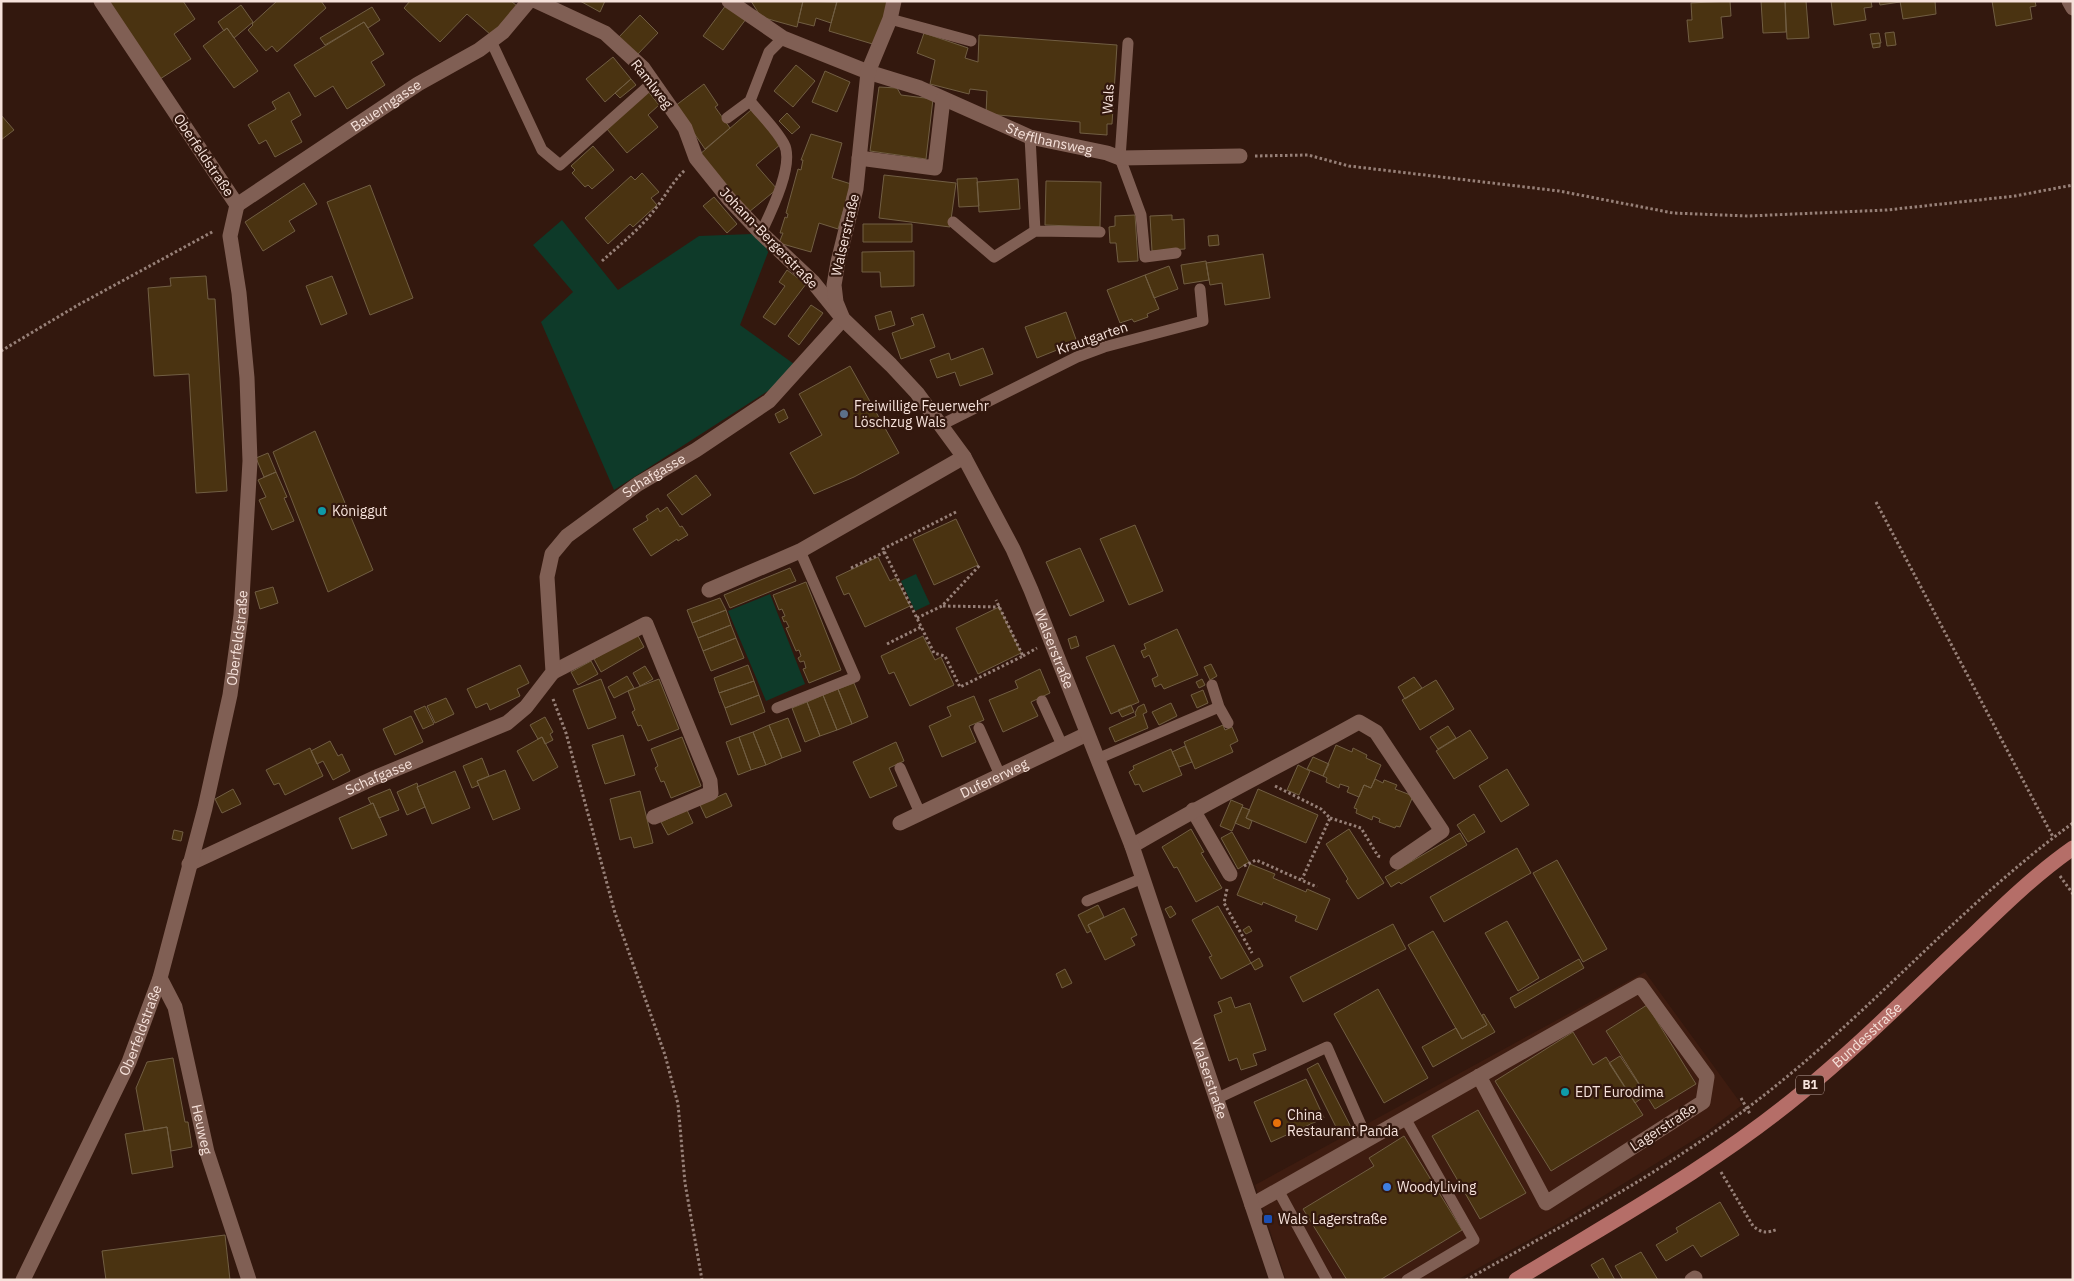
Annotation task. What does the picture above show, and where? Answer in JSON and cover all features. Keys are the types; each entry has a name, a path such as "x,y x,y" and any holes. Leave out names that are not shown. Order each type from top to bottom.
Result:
{"main road":[{"name":"Bundesstraße","path":"1516,1280 1691,1174 1759,1126 1801,1093 1851,1049 2025,886 2073,848"}],"street":[{"name":"Oberfeldstraße","path":"23,1280 128,1062 160,978 205,808 230,694 242,615 245,570 250,461 247,378 239,293 230,236 237,205 101,1"},
{"name":"Bauerngasse","path":"237,205 418,84 492,41 529,1"},
{"name":"Ramlweg","path":"536,1 605,33 643,68 685,128"},
{"name":"Stefflhansweg","path":"728,1 782,38 868,72 920,88 1030,137 1107,153 1120,158 1240,156"},
{"name":"Walserstraße","path":"894,1 890,19 868,72 856,189 834,284 836,302 843,319 891,364 917,393 964,457 1013,549 1032,590 1132,846 1218,1098 1277,1280"},
{"path":"2069,1 2073,8"},
{"path":"859,158 935,168 944,99"},
{"name":"Johann-Bergerstraße","path":"685,128 696,158 729,199 761,233 813,282 843,319"},
{"name":"Schafgasse","path":"549,676 547,577 552,554 567,536 638,484 696,450 769,401 843,319"},
{"path":"709,590 800,551 964,457"},
{"name":"Schafgasse","path":"189,864 374,778 507,723 526,707 549,676 646,624 710,781 711,793 654,817"},
{"path":"1132,846 1193,810 1259,777 1360,722 1376,732 1442,831 1397,862"},
{"name":"Dufererweg","path":"900,823 1087,734"},
{"path":"1193,810 1230,874"},
{"name":"Heuweg","path":"160,978 175,1007 207,1152 249,1280"},
{"name":"Lagerstraße","path":"1252,1204 1278,1190 1478,1076 1640,985 1707,1077 1703,1102 1546,1203 1478,1076"}],"lane":[{"path":"890,19 971,41"},
{"path":"727,118 750,101 769,52 782,38"},
{"path":"492,41 542,150 560,165 653,82"},
{"name":"Wals","path":"1120,158 1128,43"},
{"path":"750,101 786,146 783,180 761,233"},
{"path":"1030,137 1035,231"},
{"path":"1120,158 1140,215 1145,257 1176,253"},
{"path":"954,222 994,257 1035,231 1100,232"},
{"name":"Krautgarten","path":"941,424 1077,357 1104,347 1203,321 1200,289"},
{"path":"777,708 855,677 800,551"},
{"path":"1212,685 1219,707 1228,723"},
{"path":"1042,701 1062,746"},
{"path":"1097,759 1219,707"},
{"path":"979,728 1000,775"},
{"path":"900,768 920,813"},
{"path":"1087,901 1143,878"},
{"path":"1218,1098 1327,1047 1367,1139"},
{"path":"1405,1118 1474,1240 1407,1280"},
{"path":"1278,1190 1326,1280"}],"path":[{"path":"1240,156 1308,154 1349,166 1559,191 1673,213 1748,216 1887,210 2015,196 2073,185"},
{"path":"602,261 639,228 656,208 674,181 696,158"},
{"path":"1,351 78,305 219,228"},
{"path":"1876,502 2047,824"},
{"path":"956,512 883,549 934,653 945,656 960,687 1023,656 996,600"},
{"path":"851,568 885,552"},
{"path":"917,618 942,606 980,566"},
{"path":"942,606 1000,607"},
{"path":"887,644 921,627"},
{"path":"549,676 602,870 665,1056 678,1104 685,1183 702,1280"},
{"path":"1259,777 1321,809 1330,818 1361,828 1378,856 1397,862"},
{"path":"1302,879 1330,818"},
{"path":"1466,1280 1629,1188 1714,1133 1789,1075 2008,873 2073,823"},
{"path":"1252,953 1224,903 1230,874 1256,860 1317,887"},
{"path":"2070,890 2073,894"},
{"path":"1713,1158 1753,1226 1761,1232 1767,1233 1778,1229"}],"shaded area":[{"path":"1645,972 1742,1105 1705,1133 1563,1221 1457,1280 1286,1280 1255,1185"}],"green space":[{"path":"562,220 618,290 699,236 752,234 769,250 740,325 794,364 771,389 614,490 541,322 573,292 533,245"},
{"path":"916,574 930,604 915,611 901,581"},
{"path":"770,594 805,684 766,701 728,611"}],"building":[{"path":"108,1 183,1 195,19 174,34 191,59 160,79"},
{"path":"277,1 321,1 326,8 277,52 272,46 266,51 248,30"},
{"path":"410,1 511,1 517,6 491,35 467,14 440,42 404,8"},
{"path":"580,1 605,1 600,12"},
{"path":"751,1 803,1 797,27 761,17"},
{"path":"803,1 837,2 831,23 816,18 814,26 798,22"},
{"path":"837,1 889,1 876,45 829,31"},
{"path":"1730,1 1731,16 1721,17 1723,38 1689,42 1687,20 1692,20 1691,3"},
{"path":"1761,1 1785,1 1786,32 1763,33"},
{"path":"1785,1 1806,1 1809,38 1787,39"},
{"path":"1831,1 1871,1 1872,7 1864,8 1866,20 1834,25"},
{"path":"1879,1 1900,1 1900,2 1880,5"},
{"path":"1900,1 1935,1 1936,14 1903,19"},
{"path":"1992,1 2035,1 2036,6 2030,7 2032,19 1996,26"},
{"path":"241,5 253,22 234,38 227,28 224,31 218,22"},
{"path":"726,5 746,19 723,50 703,36"},
{"path":"372,7 380,20 368,28 364,22 325,45 320,38"},
{"path":"640,15 658,33 637,55 619,37"},
{"path":"364,22 384,54 371,62 385,85 347,109 333,86 315,97 294,65"},
{"path":"227,28 258,71 234,88 203,46"},
{"path":"1894,32 1896,45 1887,46 1885,33"},
{"path":"924,33 968,48 965,58 978,62 979,35 1117,45 1112,124 1107,124 1107,135 1080,133 1080,122 986,114 987,91 970,89 969,94 930,84 935,60 917,53"},
{"path":"1879,33 1881,43 1872,44 1870,34"},
{"path":"1880,43 1880,47 1873,48 1872,44"},
{"path":"613,57 631,79 605,102 586,79"},
{"path":"796,65 815,81 793,107 774,91"},
{"path":"825,71 850,82 837,112 812,102"},
{"path":"631,79 636,85 620,98 615,93"},
{"path":"704,84 718,105 715,107 730,128 705,149 675,106"},
{"path":"879,87 897,88 901,95 933,99 926,159 870,151"},
{"path":"647,90 659,105 648,115 658,127 627,153 607,129"},
{"path":"289,92 301,115 291,121 302,142 275,157 266,140 259,144 248,125 276,109 272,102"},
{"path":"751,110 781,144 756,165 777,189 749,212 699,155"},
{"path":"787,113 800,127 792,134 779,121"},
{"path":"1,115 14,130 1,140"},
{"path":"811,134 842,143 832,178 851,184 838,229 819,223 811,252 779,243 783,233 780,233 785,217 787,218 788,214 786,213 798,169 801,170 803,160 801,160"},
{"path":"593,146 614,170 592,189 588,185 585,187 572,173 575,170 571,166"},
{"path":"642,173 659,192 651,198 657,205 633,227 630,224 608,244 585,218 631,176 635,180"},
{"path":"884,175 956,183 950,227 879,218"},
{"path":"977,178 979,206 959,207 957,179"},
{"path":"1018,179 1020,209 979,212 977,182"},
{"path":"1046,181 1101,182 1100,227 1045,225"},
{"path":"304,183 317,204 289,221 295,231 263,251 245,222"},
{"path":"370,185 413,298 370,315 327,202"},
{"path":"714,197 737,224 727,233 703,206"},
{"path":"1135,215 1138,261 1118,262 1116,243 1110,243 1109,227 1115,226 1115,216"},
{"path":"1172,215 1172,220 1184,219 1185,249 1152,251 1150,216"},
{"path":"863,224 912,224 912,242 863,242"},
{"path":"1218,235 1219,245 1209,246 1208,236"},
{"path":"914,251 914,286 881,287 880,272 862,272 862,252"},
{"path":"1263,254 1270,298 1225,305 1222,283 1210,285 1206,263"},
{"path":"1206,261 1209,280 1184,284 1181,265"},
{"path":"1169,266 1178,289 1154,298 1145,275"},
{"path":"787,270 806,284 775,325 763,317 785,286 779,282"},
{"path":"1145,275 1159,309 1147,314 1148,317 1134,322 1132,319 1120,323 1107,290"},
{"path":"206,276 208,299 215,299 227,491 196,493 189,374 154,376 148,288 171,286 170,278"},
{"path":"332,276 347,314 321,325 306,286"},
{"path":"811,305 823,313 799,345 788,336"},
{"path":"891,311 895,325 879,330 875,316"},
{"path":"1066,312 1077,342 1037,358 1025,327"},
{"path":"923,314 935,347 901,359 892,333 914,325 911,318"},
{"path":"983,348 993,374 960,386 955,372 937,378 930,360 949,353 951,360"},
{"name":"Freiwillige Feuerwehr Löschzug Wals","path":"850,366 899,453 854,477 814,494 790,453 822,435 799,394"},
{"path":"784,409 788,418 779,423 775,414"},
{"name":"Königgut","path":"315,431 373,570 328,592 273,452"},
{"path":"268,453 276,472 264,477 256,458"},
{"path":"276,472 287,497 284,498 294,521 272,530 259,500 266,497 258,480"},
{"path":"696,475 711,495 682,515 667,495"},
{"path":"667,507 680,527 682,526 688,535 678,541 677,539 651,556 633,529 648,520 646,516 658,508 660,512"},
{"path":"956,519 978,565 934,585 913,539"},
{"path":"1135,525 1163,591 1129,605 1100,539"},
{"path":"1080,548 1104,601 1070,616 1046,562"},
{"path":"878,557 890,581 896,578 910,606 865,627 849,593 844,595 836,577"},
{"path":"790,568 796,581 730,608 724,595"},
{"path":"806,582 841,670 809,683 803,669 806,668 804,661 800,662 798,658 801,656 799,650 796,651 786,628 789,627 782,617 785,616 782,609 779,610 773,595"},
{"path":"273,587 278,603 260,609 255,592"},
{"path":"720,598 726,610 692,623 687,610"},
{"path":"999,607 1021,653 978,674 956,628"},
{"path":"726,610 731,625 698,638 692,623"},
{"path":"731,625 736,638 703,651 698,638"},
{"path":"1177,629 1198,675 1164,689 1161,684 1155,687 1152,679 1158,676 1149,655 1144,658 1141,651 1146,649 1144,644"},
{"path":"637,634 644,647 601,672 594,659"},
{"path":"923,636 935,660 941,657 954,685 910,706 894,672 889,674 881,656"},
{"path":"1076,636 1079,646 1071,649 1068,639"},
{"path":"736,638 744,658 711,671 703,651"},
{"path":"1114,645 1139,702 1111,714 1086,657"},
{"path":"591,661 598,674 578,685 571,672"},
{"path":"1211,664 1217,676 1210,680 1204,667"},
{"path":"520,665 529,683 517,689 520,696 490,710 487,703 476,708 467,689"},
{"path":"748,665 754,681 719,693 714,678"},
{"path":"645,666 653,679 640,686 633,673"},
{"path":"1040,669 1050,693 1031,702 1038,716 1003,732 989,700 1018,688 1015,681"},
{"path":"627,676 634,688 614,698 608,687"},
{"path":"1414,677 1422,688 1405,699 1398,687"},
{"path":"601,679 616,718 588,729 573,690"},
{"path":"659,679 679,729 648,741 641,725 638,726 632,712 635,710 628,691"},
{"path":"1202,679 1205,685 1199,688 1196,682"},
{"path":"1436,680 1454,709 1420,730 1402,700"},
{"path":"754,681 759,695 725,708 719,693"},
{"path":"854,683 868,717 852,724 838,689"},
{"path":"838,689 852,724 837,730 823,695"},
{"path":"1203,690 1208,703 1197,708 1191,695"},
{"path":"759,695 765,712 731,725 725,708"},
{"path":"823,695 837,730 820,736 807,702"},
{"path":"974,696 984,720 969,726 976,742 942,757 929,726 951,716 947,707"},
{"path":"446,698 454,714 435,723 427,706"},
{"path":"807,702 820,736 805,742 792,708"},
{"path":"1171,703 1177,716 1159,725 1152,712"},
{"path":"1144,704 1147,712 1143,714 1148,728 1115,742 1109,728 1136,716 1135,713 1138,707"},
{"path":"1131,705 1134,712 1122,717 1118,710"},
{"path":"425,706 434,724 423,729 414,711"},
{"path":"411,716 423,742 395,755 383,729"},
{"path":"545,717 553,732 550,734 553,740 545,744 542,737 538,739 530,725"},
{"path":"788,718 801,751 782,758 769,725"},
{"path":"769,725 782,758 766,765 753,732"},
{"path":"1223,725 1225,730 1232,727 1238,741 1230,745 1233,752 1195,769 1184,742"},
{"path":"1448,726 1456,738 1438,749 1430,737"},
{"path":"1470,730 1488,758 1454,779 1436,751"},
{"path":"753,732 766,765 751,770 739,737"},
{"path":"623,735 635,775 605,784 592,745"},
{"path":"542,737 558,767 533,781 517,751"},
{"path":"682,737 701,786 671,798 664,781 661,782 655,768 658,766 651,749"},
{"path":"739,737 751,770 738,775 726,742"},
{"path":"330,741 338,756 342,754 350,771 333,780 323,761 317,764 311,751"},
{"path":"896,742 904,761 889,768 897,786 870,798 853,762"},
{"path":"1336,745 1352,752 1353,748 1367,755 1366,758 1381,765 1371,788 1364,785 1359,797 1347,792 1349,787 1340,784 1339,788 1326,782 1327,778 1323,776"},
{"path":"1185,746 1192,762 1179,767 1172,752"},
{"path":"310,748 323,776 285,795 279,783 274,785 266,770"},
{"path":"1171,749 1182,775 1143,792 1139,784 1135,785 1129,772 1134,769 1133,766"},
{"path":"1313,757 1329,764 1323,776 1307,769"},
{"path":"482,758 489,776 477,781 479,785 472,788 463,766"},
{"path":"1298,765 1310,771 1299,795 1287,790"},
{"path":"1507,769 1529,805 1501,822 1479,786"},
{"path":"505,770 520,809 493,820 477,781"},
{"path":"455,771 470,808 432,824 417,787"},
{"path":"1375,779 1383,783 1384,780 1397,785 1395,789 1413,796 1400,827 1396,826 1395,828 1379,822 1380,819 1373,816 1372,820 1356,813 1357,809 1354,808 1364,785 1371,788"},
{"path":"417,783 425,807 407,815 397,792"},
{"path":"233,789 241,804 222,813 215,799"},
{"path":"390,789 399,810 379,818 373,803 371,804 368,798"},
{"path":"1258,789 1318,815 1306,843 1246,818"},
{"path":"640,791 653,843 634,848 631,837 620,840 610,799"},
{"path":"726,793 732,806 706,818 700,805"},
{"path":"1231,800 1243,805 1232,831 1220,826"},
{"path":"373,803 387,835 352,849 339,818"},
{"path":"1242,807 1250,810 1246,818 1252,821 1249,829 1235,823"},
{"path":"687,810 693,823 668,835 661,822"},
{"path":"1474,814 1485,832 1468,842 1457,825"},
{"path":"1191,829 1204,852 1201,853 1222,888 1196,902 1177,867 1174,868 1162,847"},
{"path":"1349,829 1384,883 1358,899 1326,844"},
{"path":"174,830 183,832 181,841 172,839"},
{"path":"1232,832 1249,862 1238,869 1221,838"},
{"path":"1460,833 1467,845 1401,884 1399,882 1391,887 1385,877"},
{"path":"1517,848 1531,873 1444,922 1430,897"},
{"path":"1557,860 1607,949 1583,962 1533,873"},
{"path":"1250,864 1275,874 1273,878 1306,892 1307,889 1330,899 1317,930 1295,921 1297,916 1263,902 1262,905 1237,895"},
{"path":"1098,905 1104,917 1088,925 1091,931 1087,933 1078,915"},
{"path":"1171,906 1176,914 1170,918 1165,909"},
{"path":"1218,906 1251,963 1221,979 1209,957 1212,956 1192,920"},
{"path":"1124,908 1137,935 1131,938 1135,945 1105,960 1088,925"},
{"path":"1507,921 1539,978 1518,991 1485,933"},
{"path":"1393,924 1406,949 1303,1002 1290,977"},
{"path":"1249,926 1252,931 1246,934 1243,930"},
{"path":"1433,931 1487,1025 1462,1039 1408,945"},
{"path":"1259,958 1263,966 1255,970 1251,963"},
{"path":"1579,959 1584,968 1515,1008 1510,998"},
{"path":"1065,969 1072,983 1062,988 1056,974"},
{"path":"1378,989 1428,1078 1384,1103 1334,1014"},
{"path":"1231,997 1235,1008 1250,1003 1266,1050 1253,1054 1257,1065 1241,1070 1237,1058 1229,1061 1214,1015 1222,1012 1218,1002"},
{"name":"EDT Eurodima","path":"1647,1005 1696,1084 1655,1109 1606,1031"},
{"path":"1484,1014 1495,1032 1433,1067 1422,1047 1456,1028 1462,1039 1487,1025 1482,1015"},
{"name":"EDT Eurodima","path":"1573,1032 1593,1065 1606,1057 1643,1115 1551,1171 1495,1081"},
{"path":"1620,1056 1646,1095 1635,1103 1609,1063"},
{"path":"173,1058 185,1122 188,1122 192,1147 171,1151 167,1127 144,1131 136,1088 147,1062"},
{"path":"1318,1063 1352,1129 1340,1135 1307,1069"},
{"path":"1306,1079 1324,1118 1271,1142 1254,1102"},
{"path":"1478,1110 1526,1193 1480,1219 1432,1136"},
{"path":"167,1127 173,1167 132,1174 125,1134"},
{"name":"WoodyLiving","path":"1404,1136 1462,1230 1380,1280 1347,1280 1303,1209 1374,1166 1369,1158"},
{"path":"1720,1202 1739,1235 1701,1257 1693,1245 1666,1261 1656,1245 1678,1232 1676,1228"},
{"path":"225,1235 230,1280 106,1280 102,1251"},
{"path":"1641,1252 1658,1280 1623,1280 1615,1266"},
{"path":"1603,1258 1615,1280 1600,1280 1591,1265"}],"place":[{"name":"Freiwillige Feuerwehr Löschzug Wals","path":"844,414"},
{"name":"Königgut","path":"322,511"},
{"name":"EDT Eurodima","path":"1565,1092"},
{"name":"China Restaurant Panda","path":"1277,1123"},
{"name":"WoodyLiving","path":"1387,1187"},
{"name":"Wals Lagerstraße","path":"1268,1219"}]}
